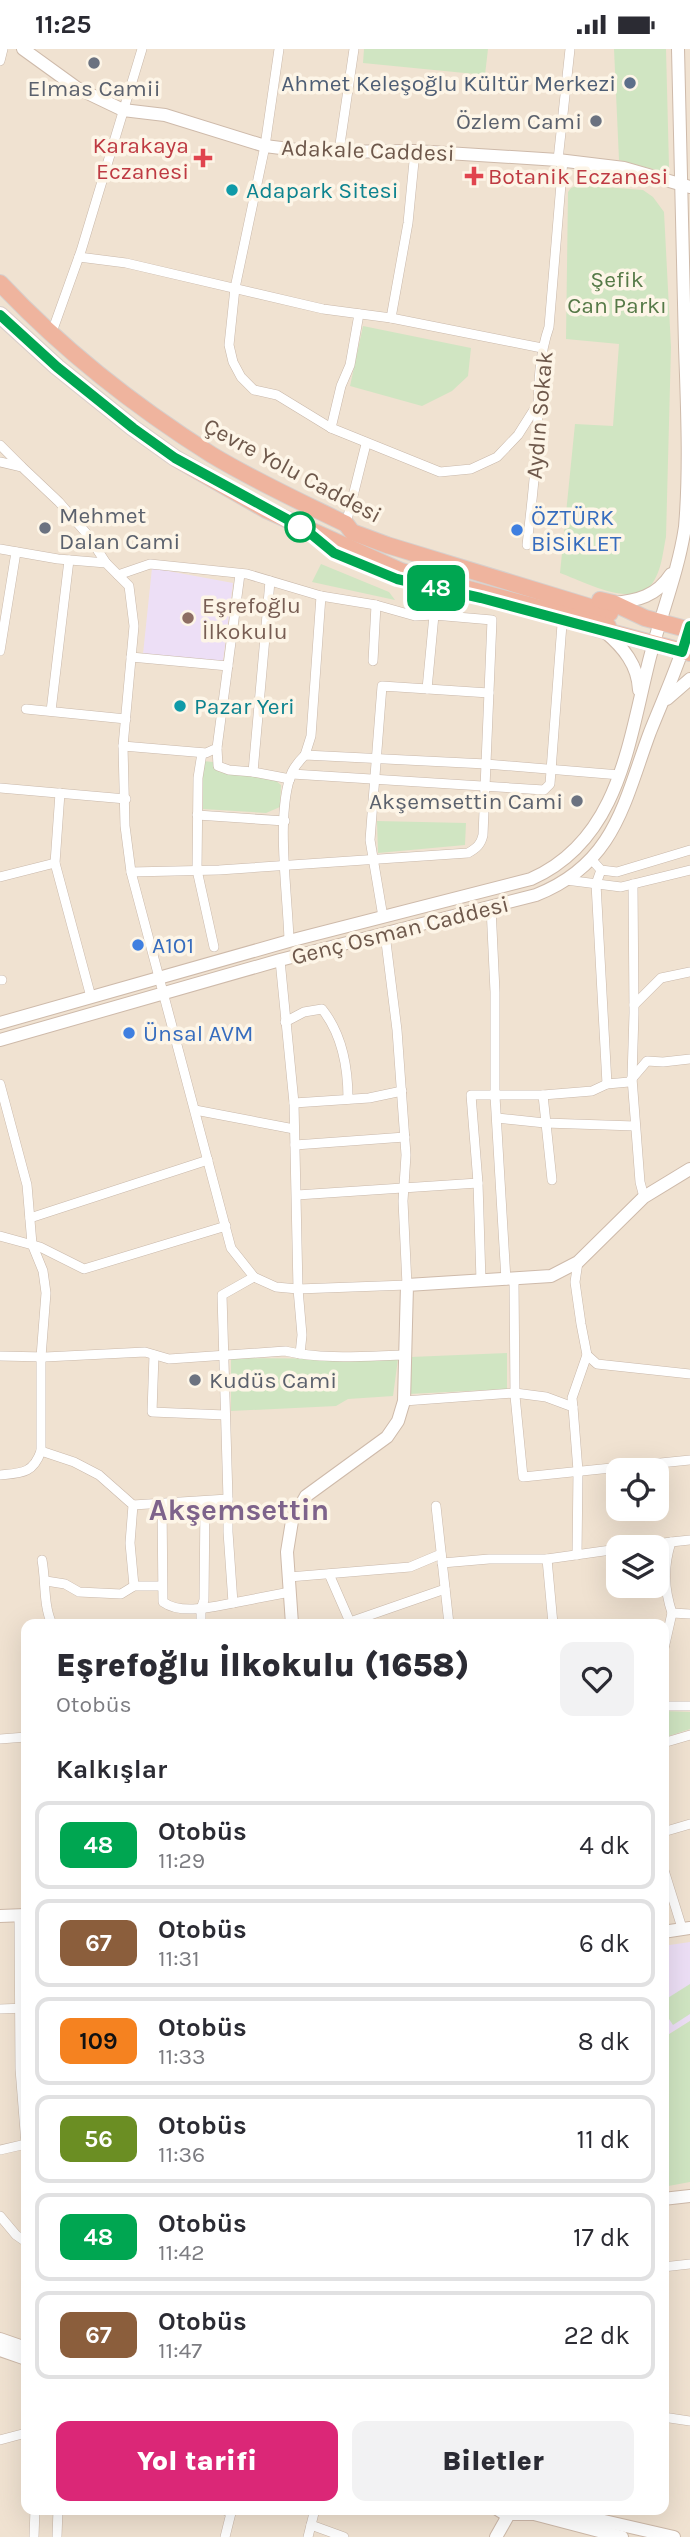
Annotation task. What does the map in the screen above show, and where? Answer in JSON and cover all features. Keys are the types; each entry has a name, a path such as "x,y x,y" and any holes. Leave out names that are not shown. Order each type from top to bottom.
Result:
{"highway":[{"name":"Çevre Yolu Caddesi","path":"0,283 105,379 160,421 279,492 346,524 608,618"},
{"name":"Çevre Yolu Caddesi","path":"0,315 57,367 175,458 305,529 334,553 397,579 481,598 608,618"},
{"path":"608,618 690,629"},
{"path":"608,618 654,644 686,652"}],"main road":[{"name":"Adakale Caddesi","path":"23,49 77,88 123,110 165,115 265,146 313,152 415,151 560,160 624,168 685,181"},
{"name":"Genç Osman Caddesi","path":"0,1023 289,941 531,879 549,871 584,841 603,812 620,775 648,663 679,562 685,525 688,458 685,181 678,49"},
{"path":"640,701 639,683 631,659 608,618 634,601 652,594 666,582 679,562"},
{"name":"Genç Osman Caddesi","path":"0,1040 280,960 536,895 596,865 621,814 675,670 686,652 690,629"},
{"path":"660,708 674,691 690,679"},
{"path":"292,1619 287,1552 292,1521 306,1496 387,1437 398,1422 404,1401 407,1285 551,1276 578,1262 644,1197 690,1169"},
{"path":"0,1916 21,1913"},
{"path":"669,2199 690,2196"},
{"path":"0,2339 21,2346"},
{"path":"0,2350 21,2357"},
{"path":"496,2536 505,2515"},
{"path":"536,2515 579,2532 622,2537"},
{"path":"575,2515 674,2537"}],"street":[{"path":"0,61 3,49"},
{"path":"52,332 79,257 142,49"},
{"path":"279,49 265,146 235,288 229,345 233,362 241,377 254,390 277,395 331,428 440,471 471,469 498,457 518,435 538,402"},
{"path":"339,151 354,49"},
{"name":"Aydın Sokak","path":"527,545 542,348 550,327 570,49"},
{"path":"391,318 408,223 415,151"},
{"path":"79,257 126,263 323,309 391,318 542,348"},
{"path":"331,428 341,386 350,365 359,314"},
{"path":"346,524 366,443"},
{"path":"0,445 74,518 88,534 106,563 129,586 134,626 123,746 125,826 131,872 231,1248 254,1277 276,1287 298,1289 407,1285 403,1202 405,1137 397,1030 385,934"},
{"path":"0,463 22,467"},
{"path":"0,549 106,563"},
{"path":"0,651 16,552"},
{"path":"51,711 69,560"},
{"path":"118,575 150,564 240,574 321,596 376,605 415,616 492,619 486,784 481,842 468,853 285,866 131,872"},
{"path":"240,574 217,748 218,766 229,770 291,776 486,784 544,790 550,784 562,624"},
{"path":"253,772 270,581"},
{"path":"289,941 285,821 291,776 305,754 311,736 321,596"},
{"path":"373,661 376,605"},
{"path":"427,689 434,615"},
{"path":"131,657 229,666"},
{"path":"383,917 370,840 382,686 489,693"},
{"path":"26,709 126,719"},
{"path":"123,746 204,753 217,748"},
{"path":"204,753 198,778 197,870 214,947"},
{"path":"305,754 620,775"},
{"path":"0,788 126,799"},
{"path":"60,793 55,863 91,997"},
{"path":"197,815 285,821"},
{"path":"607,1084 596,865 617,872 690,850"},
{"path":"0,877 55,863"},
{"path":"566,880 621,887 690,870"},
{"path":"617,872 621,887"},
{"path":"633,884 632,1078 640,1182 644,1197"},
{"path":"491,907 496,1118 510,1280 514,1393 523,1477 690,1460"},
{"path":"280,960 293,1103 298,1289 302,1335 300,1354"},
{"path":"634,1005 661,978 690,972"},
{"path":"285,1023 304,1012 321,1009 331,1020 341,1047 348,1079 348,1099"},
{"path":"481,1281 478,1183 471,1095 543,1095 593,1091 607,1084 629,1082 647,1061 690,1059"},
{"path":"0,1084 27,1185 32,1244 43,1271 46,1293 41,1357 41,1451 37,1462 24,1472 0,1475"},
{"path":"293,1103 369,1098 402,1091"},
{"path":"543,1095 552,1180"},
{"path":"194,1110 294,1129"},
{"path":"496,1118 545,1123 635,1126"},
{"path":"295,1145 405,1137"},
{"path":"30,1218 208,1160"},
{"path":"297,1195 478,1183"},
{"path":"0,1236 32,1244 84,1269 226,1226"},
{"path":"577,1555 578,1471 572,1398 587,1355 575,1282 578,1262"},
{"path":"233,1603 228,1531 222,1295 254,1277"},
{"path":"0,1356 41,1357 145,1352 169,1359 285,1351 335,1357 405,1355"},
{"path":"154,1355 152,1412 225,1415"},
{"path":"587,1355 597,1364 690,1374"},
{"path":"404,1401 514,1393 546,1397 573,1407"},
{"path":"41,1451 75,1462 99,1475 133,1505 228,1499"},
{"path":"201,1619 204,1600 205,1501"},
{"path":"162,1503 163,1602 170,1607 201,1609 289,1591"},
{"path":"133,1505 130,1543 134,1586"},
{"path":"436,1506 448,1619"},
{"path":"669,1626 672,1613 664,1563 671,1542 690,1540"},
{"path":"289,1577 410,1567 442,1558 547,1559 606,1551"},
{"path":"547,1559 553,1619"},
{"path":"42,1560 49,1619"},
{"path":"329,1574 349,1619"},
{"path":"46,1581 65,1584 79,1592 121,1594 134,1586 162,1586"},
{"path":"359,1619 445,1589"},
{"path":"672,1613 690,1614"},
{"path":"669,1706 690,1706"},
{"path":"669,1741 690,1735"},
{"path":"0,1739 21,1737"},
{"path":"669,1830 690,1824"},
{"path":"669,1883 686,1928"},
{"path":"0,2009 21,2008"},
{"path":"21,2049 21,2082"},
{"path":"0,2150 21,2145"},
{"path":"0,2216 21,2238"},
{"path":"669,2266 690,2264"},
{"path":"669,2418 690,2421"},
{"path":"0,2440 21,2434"},
{"path":"33,2537 35,2515"},
{"path":"57,2537 58,2515"},
{"path":"225,2537 230,2515"},
{"path":"308,2537 314,2515"},
{"path":"312,2525 344,2537"}],"shaded area":[{"path":"0,49 690,49 690,2537 0,2537"},
{"name":"Eşrefoğlu İlkokulu","path":"152,568 233,583 223,661 143,654"},
{"path":"690,1942 690,2021 669,2034 669,1945"}],"green space":[{"path":"364,49 488,49 485,75 363,63"},
{"path":"614,49 666,49 669,167 660,171 619,160"},
{"name":"Şefik Can Parkı","path":"579,185 643,190 653,197 664,212 671,347 666,537 655,579 647,589 637,593 611,592 560,573 575,424 613,426 619,344 566,339 568,192"},
{"path":"363,326 471,348 468,376 452,391 422,406 350,386"},
{"path":"321,564 389,592 395,600 312,582"},
{"path":"203,761 213,762 219,772 274,779 281,785 280,807 266,813 203,809"},
{"path":"377,821 466,823 465,845 378,853"},
{"path":"507,1353 507,1389 409,1394 410,1357"},
{"path":"231,1358 398,1359 393,1396 348,1399 336,1406 231,1411"},
{"path":"669,1711 690,1712 690,1729 669,1736"},
{"path":"690,1984 690,2014 673,2025 669,2019 669,1997"},
{"path":"690,2021 690,2182 669,2186 669,2034"}],"bus line":[{"name":"48","path":"0,315 57,367 175,458 305,529 334,553 397,579 481,598 682,652 690,626"}],"place":[{"name":"Elmas Camii","path":"94,63"},
{"name":"Ahmet Keleşoğlu Kültür Merkezi","path":"630,83"},
{"name":"Özlem Cami","path":"596,121"},
{"name":"Karakaya Eczanesi","path":"203,158"},
{"name":"Botanik Eczanesi","path":"474,176"},
{"name":"Adapark Sitesi","path":"232,190"},
{"name":"Mehmet Dalan Cami","path":"45,528"},
{"name":"ÖZTÜRK BİSİKLET","path":"517,530"},
{"name":"Eşrefoğlu İlkokulu","path":"188,618"},
{"name":"Pazar Yeri","path":"180,706"},
{"name":"Akşemsettin Cami","path":"577,801"},
{"name":"A101","path":"138,945"},
{"name":"Ünsal AVM","path":"129,1033"},
{"name":"Kudüs Cami","path":"195,1380"}],"district":[{"name":"Akşemsettin","path":"239,1510"}]}
